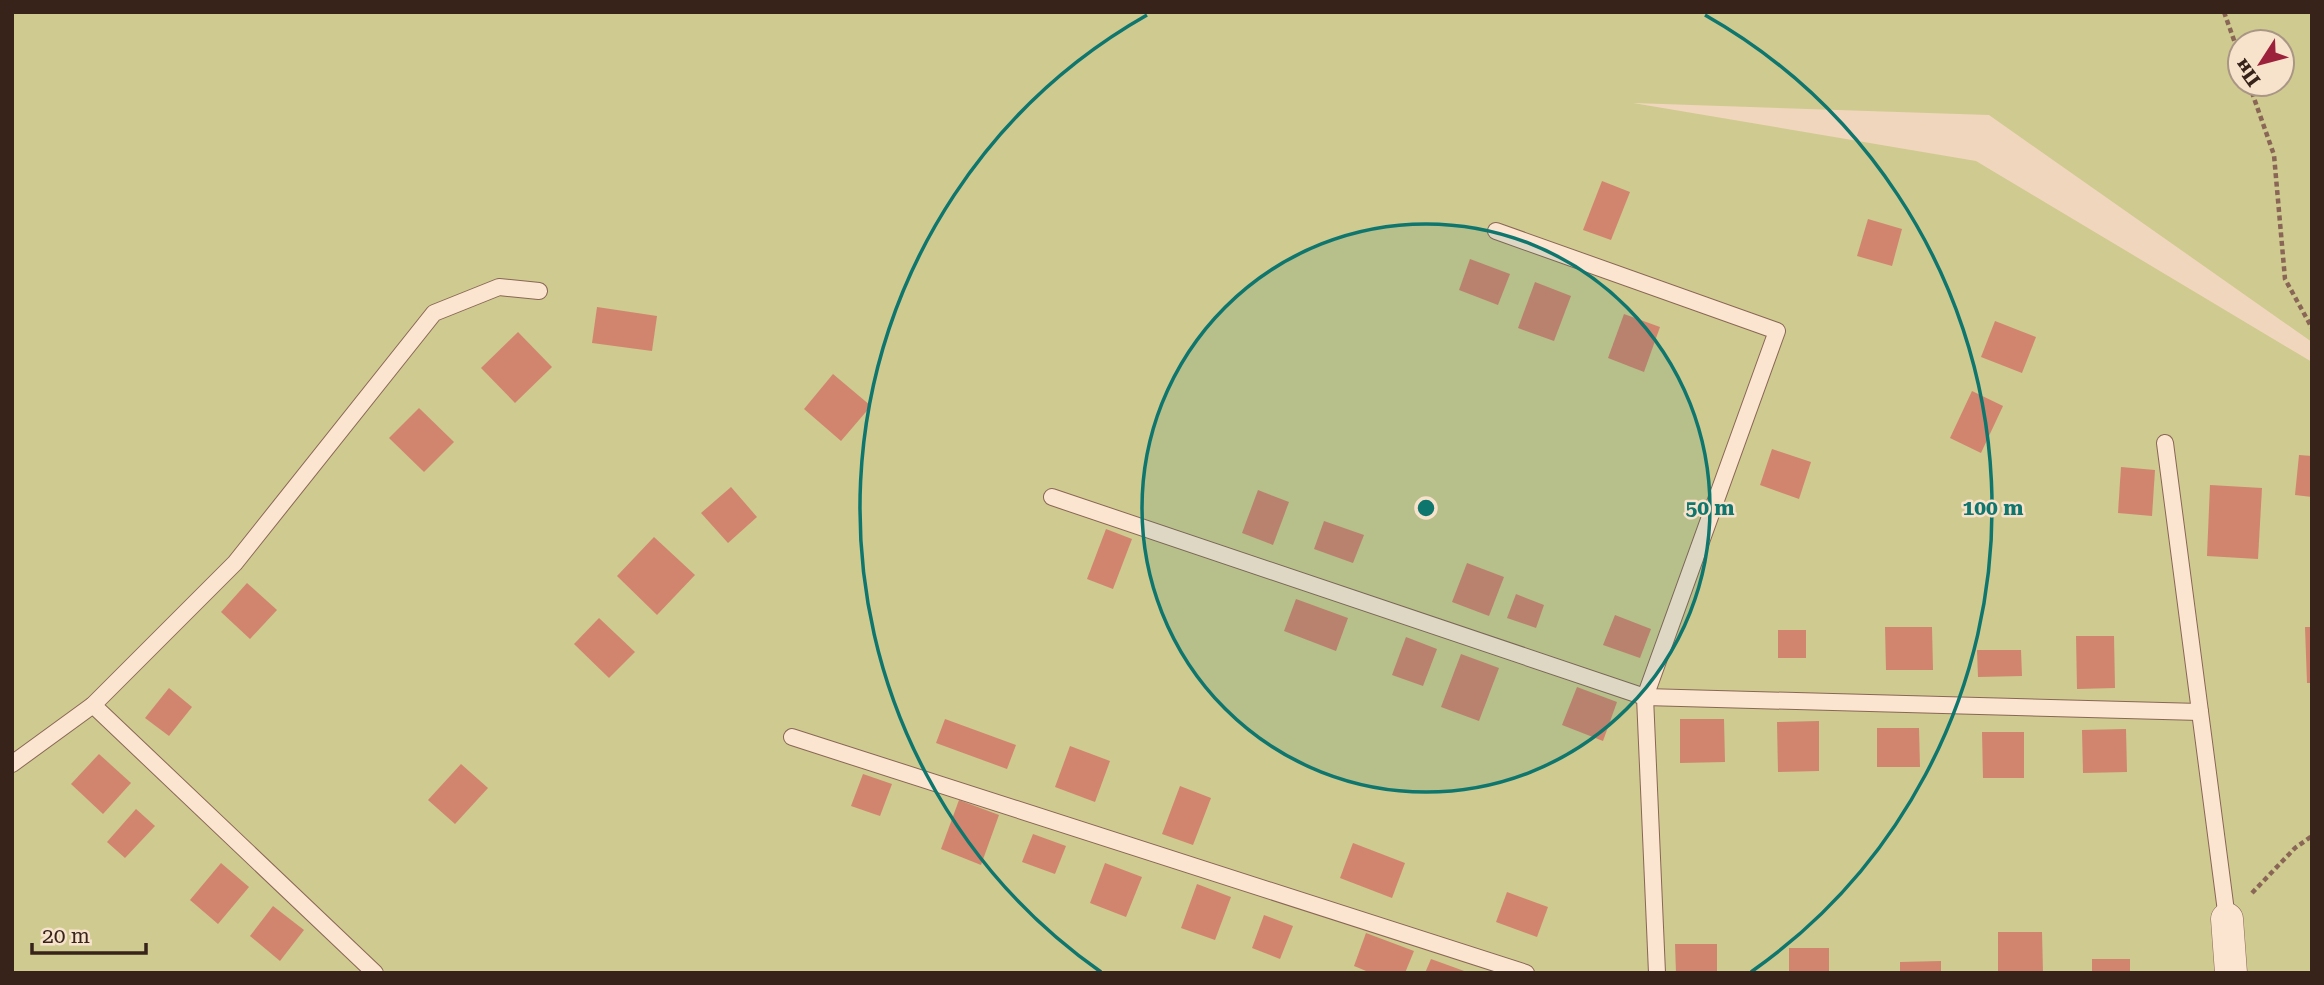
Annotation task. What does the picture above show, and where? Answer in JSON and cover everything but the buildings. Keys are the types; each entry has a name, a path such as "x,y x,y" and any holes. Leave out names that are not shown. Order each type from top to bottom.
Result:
{"street":[{"path":"2228,919 2231,973"}],"lane":[{"path":"1496,231 1777,331 1645,697 1657,973"},
{"path":"12,764 93,705 235,563 434,313 499,287 539,291"},
{"path":"2165,443 2228,919"},
{"path":"1052,496 1645,697 2200,712"},
{"path":"93,705 375,973"},
{"path":"792,737 1526,973"}],"path":[{"path":"2254,98 2274,155 2285,279 2312,328"},
{"path":"2228,919 2295,848 2312,836"}],"shaded area":[{"path":"12,12 2312,12 2312,342 1989,115 1633,103 1976,161 2312,362 2312,973 12,973"}]}
